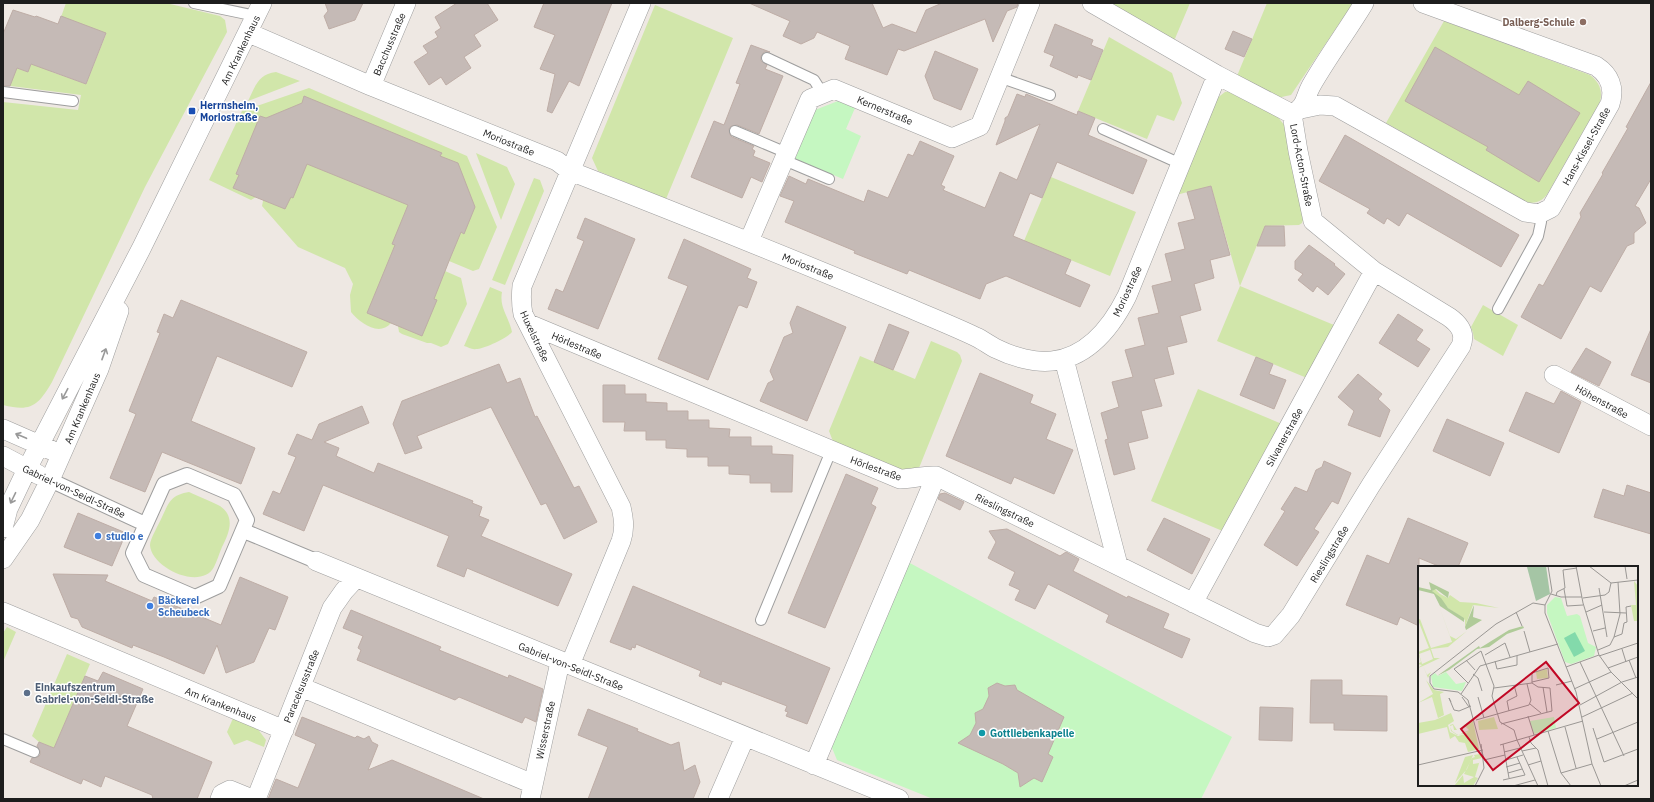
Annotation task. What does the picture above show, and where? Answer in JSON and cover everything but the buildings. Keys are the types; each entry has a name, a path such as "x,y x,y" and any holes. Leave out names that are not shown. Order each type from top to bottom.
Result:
{"street":[{"name":"Bacchusstraße","path":"371,86 406,3"},
{"name":"Huxelstraße","path":"565,663 621,541 624,531 624,519 621,507 523,314 520,303 522,286 641,3"},
{"name":"Kernerstraße","path":"822,94 834,89 952,138 980,126 1030,3"},
{"name":"Lord-Acton-Straße","path":"1092,3 1217,75 1297,112 1298,151 1313,221 1374,271 1456,322"},
{"path":"1297,112 1305,103 1311,86 1364,3"},
{"name":"Hans-Kissel-Straße","path":"1423,3 1596,66 1607,76 1612,90 1610,104 1555,202 1551,208 1539,214"},
{"name":"Am Krankenhaus","path":"3,528 8,509 27,469 142,247 249,33 259,10"},
{"name":"Moriostraße","path":"249,33 371,86 557,161 570,171 749,241 929,316 978,338 998,350 1040,361 1064,359 1084,349 1094,342 1112,323 1120,310 1217,75"},
{"path":"749,241 810,99 822,94"},
{"path":"1297,112 1320,105 1335,106 1525,212 1539,214"},
{"name":"Am Krankenhaus","path":"3,559 30,520 62,455 99,370 142,247"},
{"name":"Silvanerstraße","path":"1193,603 1374,271"},
{"name":"Rieslingstraße","path":"936,476 1193,603 1262,636 1268,637 1274,635 1278,631 1308,588 1371,485 1461,346 1464,339 1456,322"},
{"name":"Hörlestraße","path":"529,324 900,479 911,479 928,475 936,476"},
{"path":"1064,359 1118,565"},
{"name":"Höhenstraße","path":"1554,375 1651,426"},
{"path":"3,429 62,455"},
{"name":"Gabriel-von-Seidl-Straße","path":"3,456 27,469 145,524"},
{"path":"187,475 234,495 247,520 244,531 219,586 195,597 144,575 133,553 145,524 164,484 187,475"},
{"path":"814,765 936,476"},
{"name":"Gabriel-von-Seidl-Straße","path":"244,531 899,799"},
{"name":"Paracelsusstraße","path":"256,799 332,608 344,591 356,578"},
{"name":"Am Krankenhaus","path":"3,612 284,730"},
{"name":"Wisserstraße","path":"532,791 565,663"},
{"path":"301,687 532,791"},
{"path":"718,799 745,737"},
{"path":"220,799 222,794 230,790 252,799"}],"lane":[{"path":"194,3 259,10"},
{"path":"767,58 814,80 822,94"},
{"path":"999,77 1050,95"},
{"path":"3,92 73,101"},
{"path":"1103,129 1181,164"},
{"path":"735,131 829,179"},
{"path":"1498,309 1538,236 1541,222 1539,214"},
{"path":"761,620 831,451"},
{"path":"3,739 34,752"}],"green space":[{"path":"66,3 166,3 220,16 225,20 227,32 145,187 52,382 38,402 27,407 20,408 3,405 3,102 78,110 81,95 3,85 17,68 28,72 32,62 53,71 52,72 86,84 106,34 61,17"},
{"path":"1113,3 1190,3 1174,41 1112,5"},
{"path":"1267,3 1353,3 1291,95 1277,98 1237,76"},
{"path":"655,5 733,38 666,199 598,171 592,158"},
{"path":"1444,21 1590,75 1598,83 1601,90 1600,102 1548,193 1540,201 1531,203 1524,201 1386,123"},
{"path":"1109,37 1172,73 1182,103 1174,121 1157,115 1147,139 1078,111"},
{"path":"276,72 300,81 248,101 255,86 261,78 270,73"},
{"path":"309,88 467,156 497,227 479,269 473,271 449,261 445,271 461,278 467,304 448,344 441,347 402,334 399,332 398,326 391,323 381,329 375,329 364,324 351,312 350,295 353,284 345,268 298,247 262,206 264,196 256,197 251,200 209,180 242,111"},
{"path":"1231,91 1277,116 1285,126 1303,220 1299,225 1265,226 1240,286 1211,186 1176,195 1216,99 1225,92"},
{"path":"838,101 855,108 846,129 861,136 843,179 795,159 815,110"},
{"path":"476,153 507,167 515,184 501,220"},
{"path":"1051,177 1136,212 1110,276 1024,241"},
{"path":"534,178 540,180 544,191 505,285 492,280"},
{"path":"1240,286 1334,325 1307,378 1217,341"},
{"path":"490,287 502,292 501,298 503,308 512,332 501,340 490,345 480,349 472,349 464,346"},
{"path":"1483,305 1518,325 1503,356 1474,339 1471,327"},
{"path":"931,341 957,352 962,361 919,468 906,473 834,444 829,431 860,356 915,379"},
{"path":"1198,389 1282,424 1225,532 1151,501"},
{"path":"189,492 220,506 225,510 230,520 229,531 214,567 208,574 199,577 188,577 167,568 159,562 153,554 150,545 153,535 171,500 178,495"},
{"path":"908,562 1232,737 1201,799 933,799 837,760 830,743"},
{"path":"7,627 16,632 3,662 3,633"},
{"path":"67,654 90,664 54,748 39,742 32,736"},
{"path":"234,716 254,724 266,740 264,747 247,740 234,745 227,732"}],"place":[{"name":"Dalberg-Schule","path":"1583,22"},
{"name":"Herrnsheim, Moriostraße","path":"192,111"},
{"name":"studio e","path":"98,536"},
{"name":"Bäckerei Scheubeck","path":"150,606"},
{"name":"Einkaufszentrum Gabriel-von-Seidl-Straße","path":"27,693"},
{"name":"Gottliebenkapelle","path":"982,733"}]}
